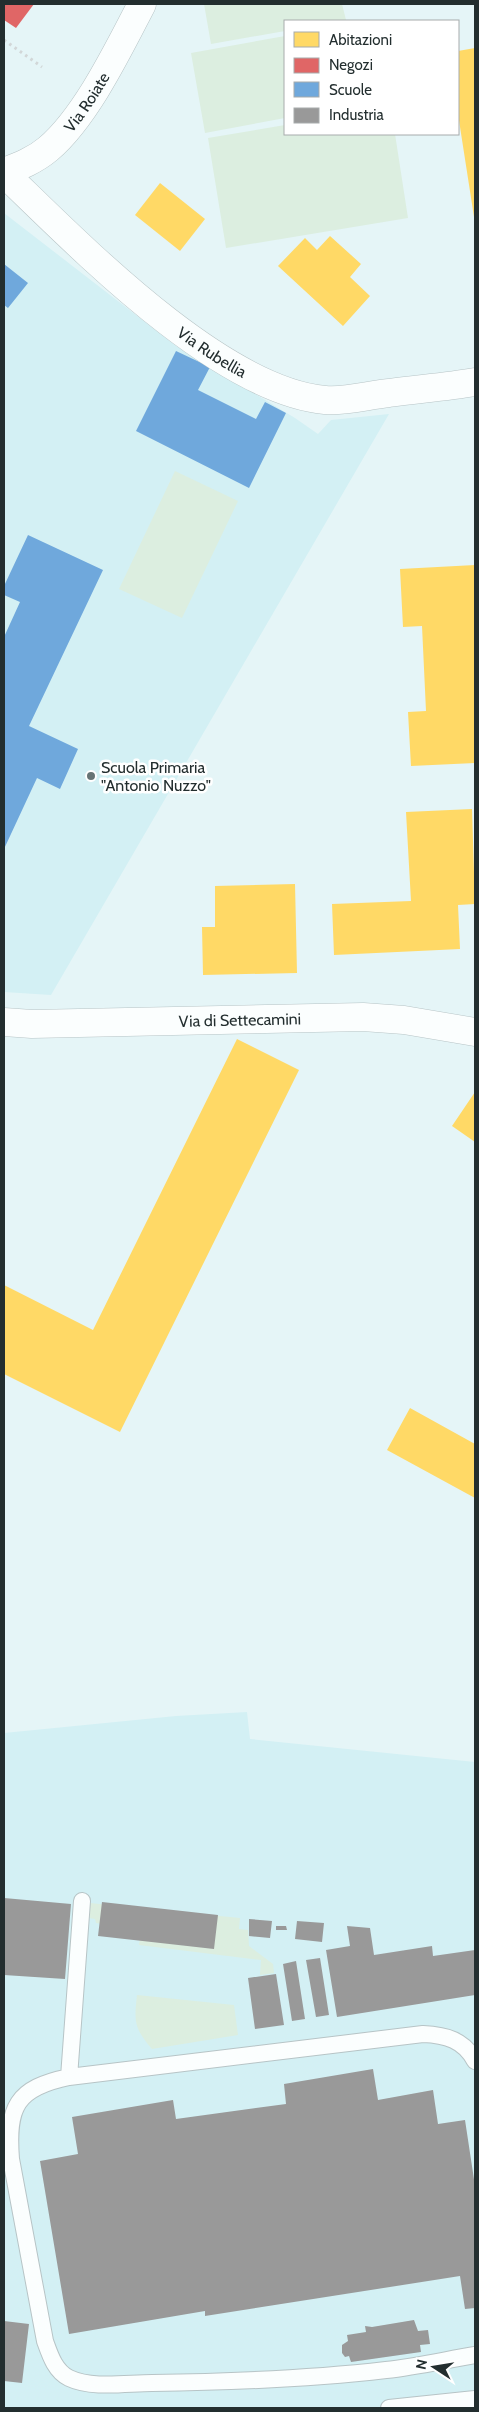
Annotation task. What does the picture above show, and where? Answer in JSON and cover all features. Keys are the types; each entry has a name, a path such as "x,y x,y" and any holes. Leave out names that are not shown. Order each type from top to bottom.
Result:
{"street":[{"name":"Via Roiate","path":"4,172 36,158 50,148 65,131 105,72 142,4"},
{"name":"Via Rubellia","path":"4,172 101,266 178,329 226,361 285,391 313,398 340,400 475,382"},
{"name":"Via di Settecamini","path":"4,1022 32,1024 362,1017 413,1021 475,1032"}],"lane":[{"path":"68,2076 82,1901"},
{"path":"475,2061 470,2052 460,2043 443,2036 423,2034 68,2076 37,2085 24,2095 15,2107 9,2141 46,2341 50,2357 59,2370 68,2377 94,2383 208,2383 300,2378 388,2370 475,2355"},
{"path":"389,2408 475,2399"}],"path":[{"path":"4,40 42,67"}],"shaded area":[{"name":"Scuola Primaria \"Antonio Nuzzo\"","path":"4,213 176,346 318,434 331,420 389,414 51,995 4,992"},
{"path":"247,1712 250,1739 475,1762 475,2408 4,2408 4,1733 176,1716"}],"green space":[{"path":"204,4 342,4 346,20 284,20 284,31 211,44"},
{"path":"284,36 284,118 205,133 191,53"},
{"path":"284,125 284,135 395,135 408,218 226,248 208,138"},
{"path":"175,471 238,501 182,618 119,589"},
{"path":"90,1903 240,1918 239,1929 248,1930 249,1946 273,1964 274,1973 260,1975 261,1960 139,1945 141,1931 96,1923 95,1919 89,1918"},
{"path":"137,1995 234,2005 238,2035 152,2049 142,2036 137,2024"}],"building: Abitazioni":[{"path":"475,48 475,217 459,120 459,51"},
{"path":"160,183 205,219 180,251 135,215"},
{"path":"330,236 361,264 350,277 370,296 343,326 278,266 305,238 317,250"},
{"path":"475,565 475,763 411,766 408,712 426,711 422,626 403,627 400,569"},
{"path":"472,809 475,904 458,905 460,949 334,955 332,904 411,901 406,812"},
{"path":"295,884 297,973 203,975 202,927 215,927 215,886"},
{"path":"237,1039 299,1070 120,1432 4,1374 4,1285 93,1330"},
{"path":"475,1092 475,1142 452,1126"},
{"path":"410,1408 475,1444 475,1498 387,1450"}],"building: Negozi":[{"path":"4,4 34,4 16,28 4,20"}],"building: Scuole":[{"path":"4,264 28,283 8,308 4,305"},
{"path":"176,351 210,367 198,390 256,419 265,402 286,413 249,488 136,431"},
{"path":"28,535 103,570 29,726 78,749 60,789 37,778 4,849 4,637 20,602 4,595 4,586"}],"building: Industria":[{"path":"4,1898 71,1904 65,1979 4,1975"},
{"path":"102,1902 218,1915 214,1949 98,1936"},
{"path":"249,1919 272,1921 270,1938 249,1936"},
{"path":"297,1921 324,1923 322,1942 295,1939"},
{"path":"276,1926 286,1926 287,1930 276,1930"},
{"path":"347,1926 370,1928 374,1955 432,1946 433,1956 475,1950 475,1995 337,2017 326,1950 350,1946"},
{"path":"320,1958 329,2015 316,2017 306,1960"},
{"path":"296,1961 305,2019 292,2021 283,1964"},
{"path":"276,1974 284,2025 255,2029 248,1978"},
{"path":"373,2069 378,2100 433,2090 438,2124 465,2120 475,2186 475,2308 465,2309 460,2276 205,2316 205,2311 69,2334 40,2161 78,2154 72,2117 173,2100 176,2119 286,2104 284,2084"},
{"path":"414,2320 418,2331 428,2330 430,2344 420,2345 421,2352 351,2362 349,2356 345,2357 342,2353 342,2345 348,2341 347,2335 366,2332 365,2326 372,2327"},
{"path":"4,2321 29,2324 22,2383 4,2381"}],"place":[{"name":"Scuola Primaria \"Antonio Nuzzo\"","path":"91,776"}]}
